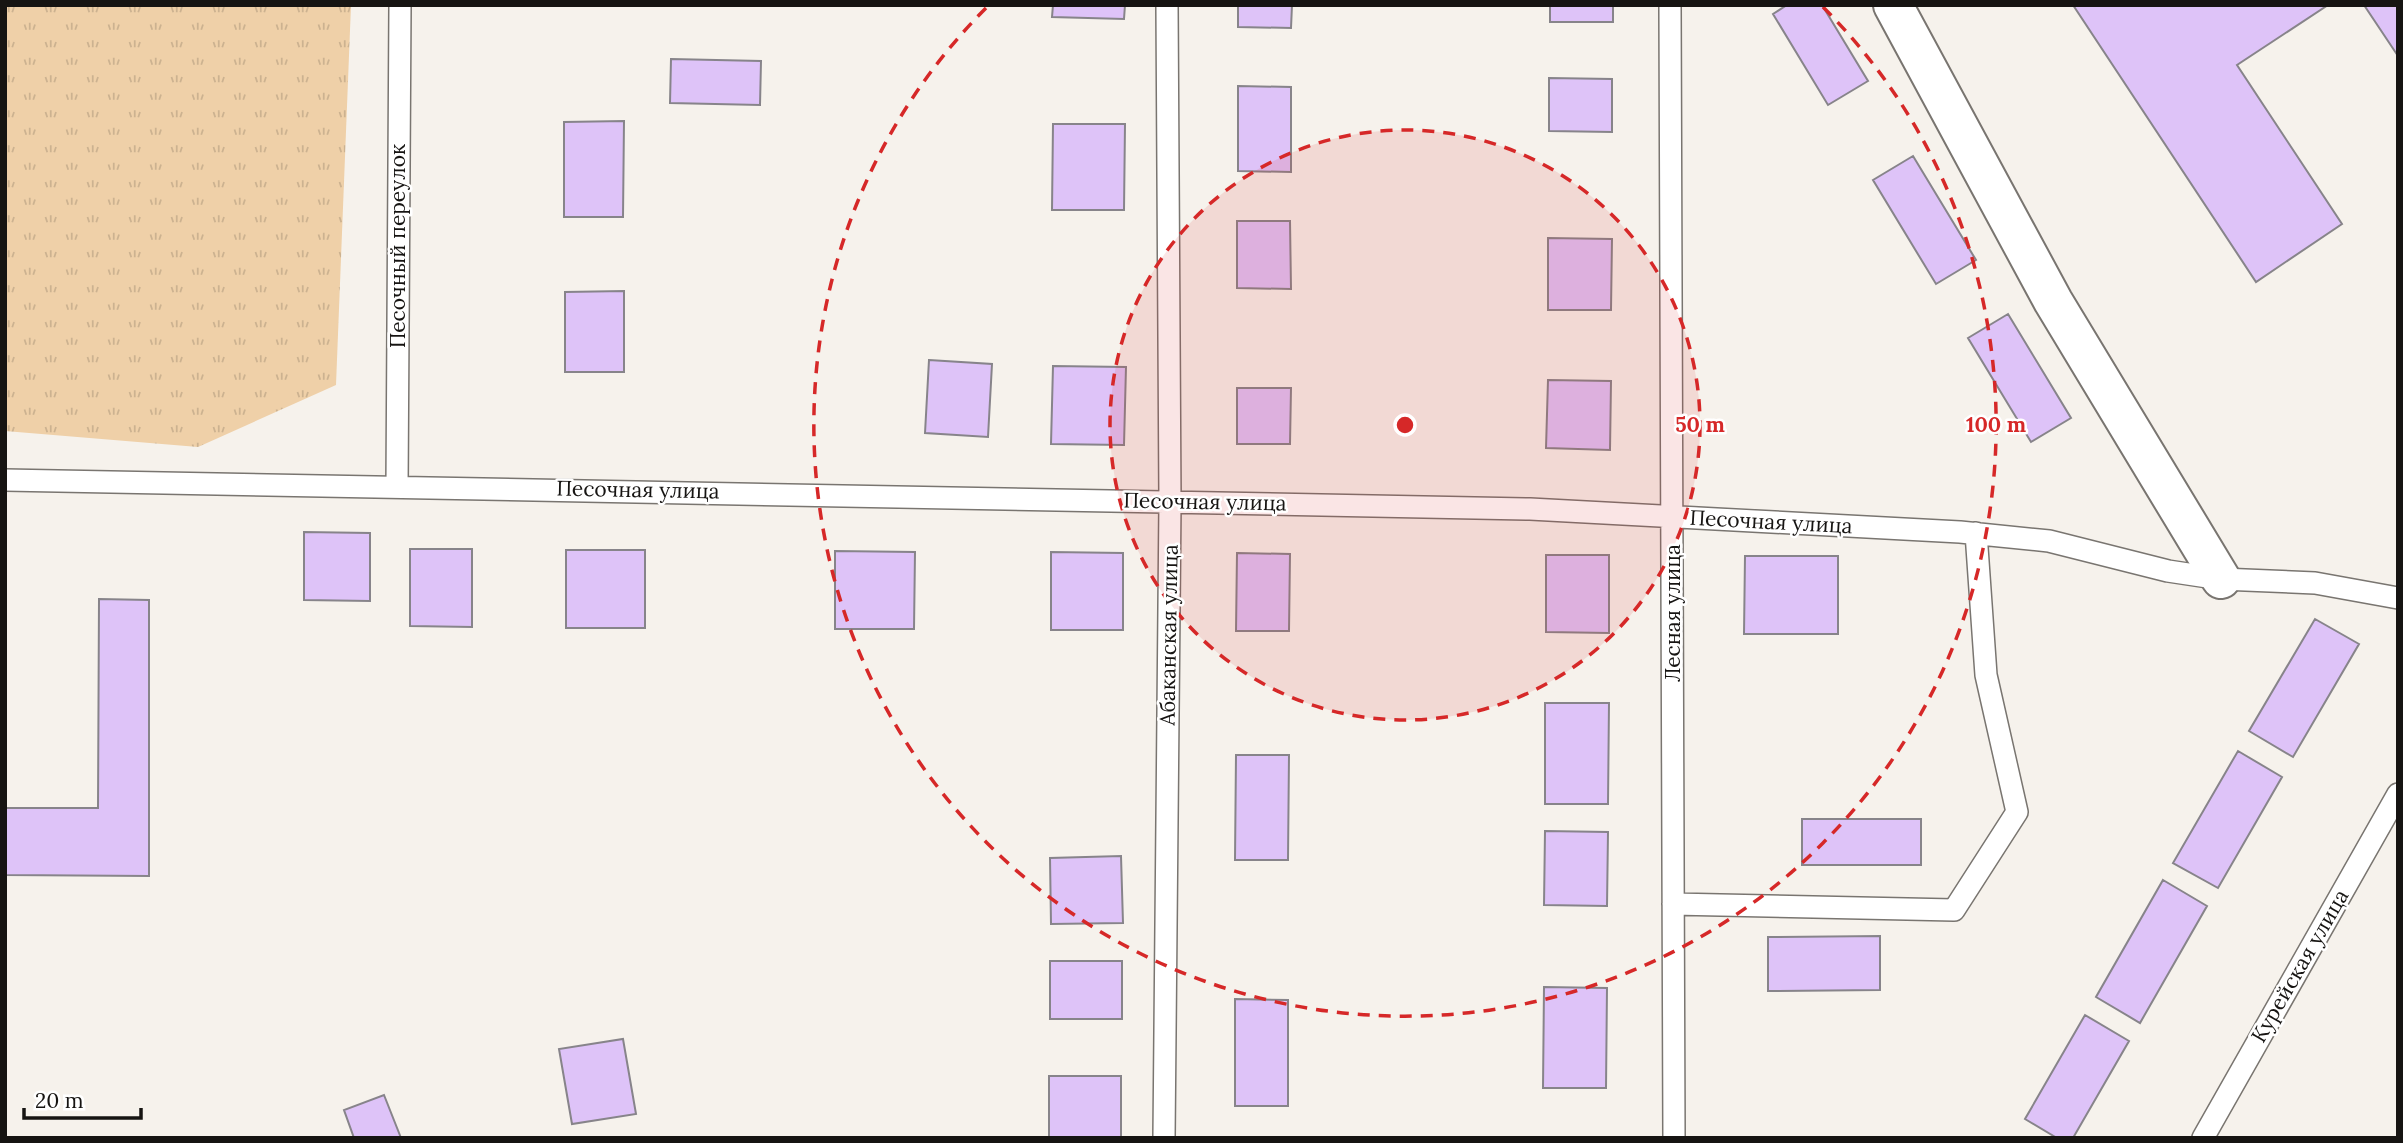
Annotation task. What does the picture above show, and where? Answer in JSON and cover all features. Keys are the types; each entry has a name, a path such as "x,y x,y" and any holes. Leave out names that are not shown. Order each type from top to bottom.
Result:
{"street":[{"path":"1893,5 2053,301 2221,579"}],"lane":[{"name":"Песочный переулок","path":"397,487 400,5"},
{"name":"Абаканская улица","path":"1164,1138 1170,502 1167,5"},
{"name":"Лесная улица","path":"1670,5 1674,1138"},
{"name":"Песочная улица","path":"5,480 1530,509 1672,516 1976,533 2049,541 2168,571 2221,579 2315,583 2398,598"},
{"path":"1673,904 1954,910 2017,812 1986,675 1976,533"},
{"name":"Курейская улица","path":"2203,1138 2398,794"}],"green space":[{"path":"5,5 351,5 336,385 198,447 5,431"}],"building":[{"path":"1053,5 1125,5 1124,19 1052,17"},
{"path":"1238,5 1292,5 1291,28 1238,27"},
{"path":"1550,5 1613,5 1613,22 1550,22"},
{"path":"1787,5 1822,5 1868,81 1828,105 1773,14"},
{"path":"2073,5 2328,5 2237,65 2342,224 2256,282"},
{"path":"2364,5 2398,5 2398,56"},
{"path":"671,59 761,61 760,105 670,103"},
{"path":"1549,78 1612,79 1612,132 1549,131"},
{"path":"1238,86 1291,87 1291,172 1238,171"},
{"path":"624,121 623,217 564,217 564,122"},
{"path":"1053,124 1125,124 1124,210 1052,210"},
{"path":"1913,156 1976,260 1936,284 1873,180"},
{"path":"1237,221 1290,221 1291,289 1237,288"},
{"path":"1548,238 1612,239 1611,310 1548,310"},
{"path":"624,291 624,372 565,372 565,292"},
{"path":"2008,314 2071,418 2031,442 1968,338"},
{"path":"929,360 992,364 988,437 925,433"},
{"path":"1053,366 1126,367 1124,445 1051,444"},
{"path":"1548,380 1611,381 1610,450 1546,448"},
{"path":"1237,388 1291,388 1290,444 1237,444"},
{"path":"304,532 370,533 370,601 304,600"},
{"path":"410,549 472,549 472,627 410,626"},
{"path":"566,550 645,550 645,628 566,628"},
{"path":"835,551 915,552 914,629 835,629"},
{"path":"1051,552 1123,553 1123,630 1051,630"},
{"path":"1237,553 1290,554 1289,631 1236,631"},
{"path":"1546,555 1609,555 1609,633 1546,632"},
{"path":"1745,556 1838,556 1838,634 1744,634"},
{"path":"99,599 149,600 149,876 5,875 5,808 98,808"},
{"path":"2315,619 2359,644 2293,757 2249,731"},
{"path":"1545,703 1609,703 1608,804 1545,804"},
{"path":"2238,751 2282,777 2218,888 2173,863"},
{"path":"1236,755 1289,755 1288,860 1235,860"},
{"path":"1802,819 1921,819 1921,865 1802,865"},
{"path":"1545,831 1608,832 1607,906 1544,905"},
{"path":"1121,856 1123,923 1051,924 1050,858"},
{"path":"2163,880 2207,906 2140,1023 2096,997"},
{"path":"1880,936 1880,990 1768,991 1768,937"},
{"path":"1050,961 1122,961 1122,1019 1050,1019"},
{"path":"1544,987 1607,988 1606,1088 1543,1088"},
{"path":"1235,999 1288,1000 1288,1106 1235,1106"},
{"path":"2085,1015 2129,1041 2073,1138 2057,1138 2025,1119"},
{"path":"623,1039 636,1114 572,1124 559,1049"},
{"path":"1049,1076 1121,1076 1121,1138 1049,1138"},
{"path":"384,1095 401,1138 354,1138 344,1110"}]}
